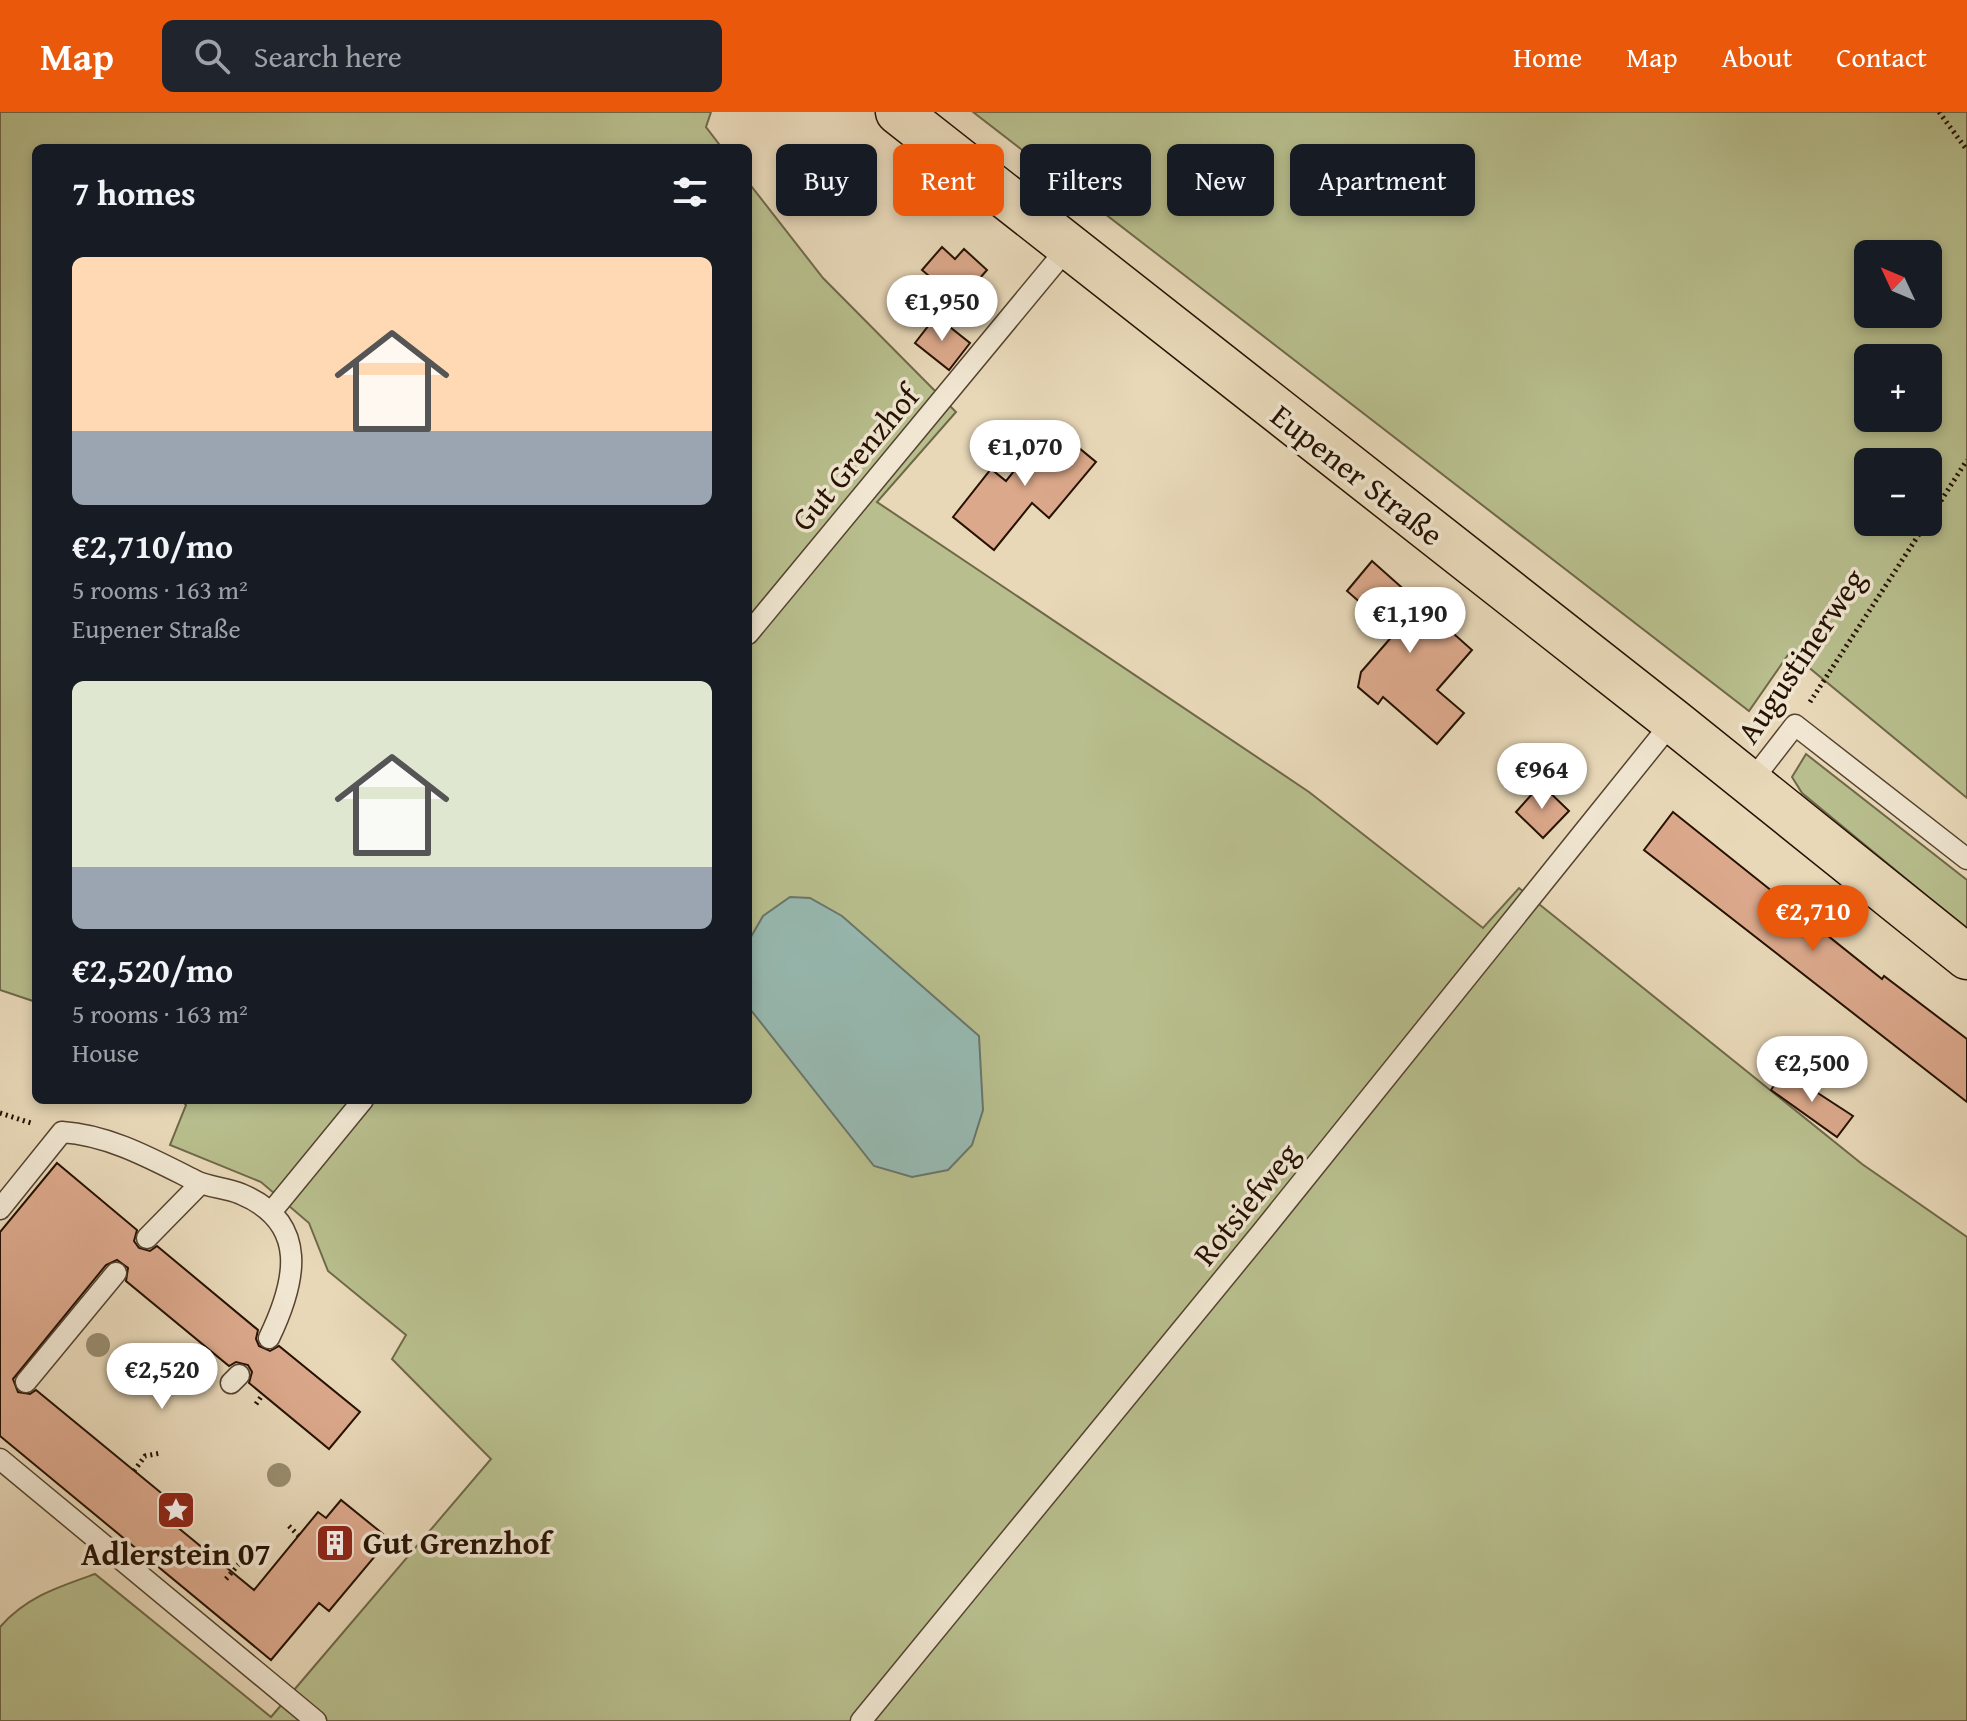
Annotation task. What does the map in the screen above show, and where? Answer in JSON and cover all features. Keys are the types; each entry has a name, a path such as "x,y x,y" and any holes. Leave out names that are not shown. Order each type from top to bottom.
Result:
{"main road":[{"name":"Eupener Straße","path":"898,112 1673,721 1967,957"}],"lane":[{"name":"Gut Grenzhof","path":"752,629 1069,246"},
{"name":"Rotsiefweg","path":"861,1721 1261,1233 1673,721"},
{"name":"Augustinerweg","path":"1750,783 1795,725"},
{"path":"1795,725 1967,859"},
{"path":"272,1211 360,1104"},
{"path":"0,1209 62,1132 91,1134 200,1184 239,1193 272,1211 288,1237 292,1265 285,1304 269,1338"},
{"path":"147,1238 200,1184"},
{"path":"26,1382 116,1273"},
{"path":"0,1459 316,1721"}],"path":[{"path":"1939,112 1967,150"},
{"name":"Augustinerweg","path":"1942,499 1967,460"},
{"name":"Augustinerweg","path":"1795,725 1918,536"},
{"path":"183,1362 198,1357 214,1364 219,1358"},
{"path":"256,1404 263,1394"},
{"path":"134,1471 145,1456 161,1453"},
{"path":"289,1526 299,1536"},
{"path":"226,1579 239,1564"}],"green space":[{"path":"0,112 711,112 706,127 719,144 32,144 32,1001 0,990"},
{"path":"973,112 1967,112 1967,798 1790,652 1749,711 1108,216 1151,216 1151,144 1020,144 1020,148"},
{"path":"752,187 823,278 956,412 877,502 1309,792 1483,928 1519,888 1862,1164 1967,1237 1967,1721 0,1721 0,1627 32,1600 95,1574 271,1717 491,1459 392,1359 406,1335 328,1271 309,1223 261,1182 170,1145 186,1105 752,1104"},
{"path":"1806,754 1967,880 1967,929 1802,793 1792,777"}],"water":[{"path":"790,897 810,898 842,916 979,1036 983,1110 972,1145 948,1170 912,1177 874,1166 752,1012 752,935 763,916"}],"building":[{"path":"942,247 955,259 964,249 987,270 959,302 922,270"},
{"path":"936,316 970,343 949,370 915,343"},
{"path":"1051,425 1096,462 1049,518 1032,503 994,550 953,517 991,469 1006,481"},
{"path":"1372,561 1472,650 1437,690 1464,713 1437,744 1383,697 1378,704 1358,687 1361,672 1395,633 1347,591"},
{"path":"1541,784 1569,811 1543,838 1516,812"},
{"path":"1673,812 1882,979 1884,976 1967,1039 1967,1102 1644,850"},
{"path":"1784,1071 1853,1116 1837,1137 1771,1090"},
{"path":"57,1163 137,1230 134,1241 139,1248 150,1251 157,1246 258,1330 256,1339 259,1346 270,1351 279,1346 360,1412 329,1449 249,1383 252,1372 248,1365 236,1362 229,1366 126,1281 128,1268 117,1260 106,1265 13,1379 18,1392 30,1394 36,1390 171,1501 176,1526 254,1590 318,1512 326,1518 341,1500 383,1534 370,1550 376,1555 329,1611 319,1603 271,1660 0,1436 0,1232"}],"place":[{"name":"Adlerstein 07","path":"176,1510"},
{"name":"Gut Grenzhof","path":"335,1543"}]}
